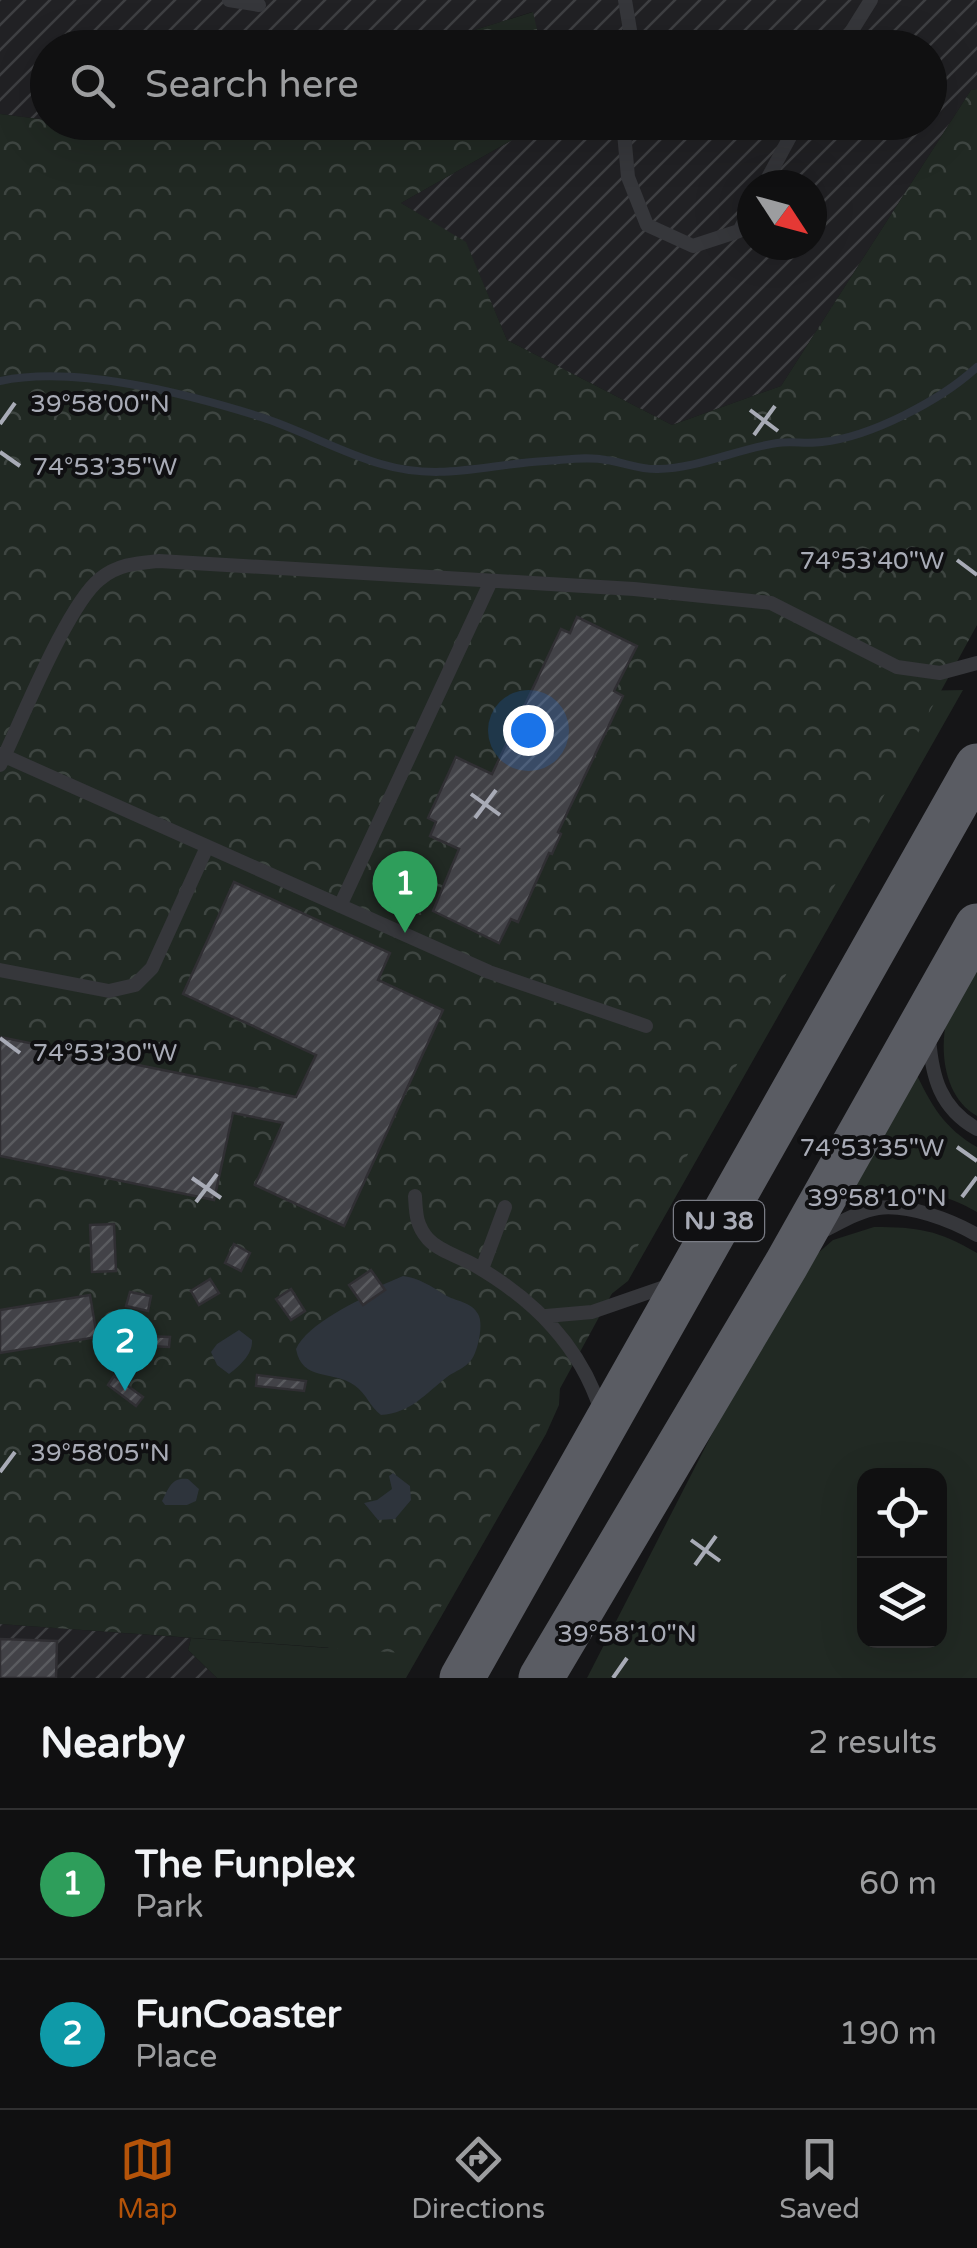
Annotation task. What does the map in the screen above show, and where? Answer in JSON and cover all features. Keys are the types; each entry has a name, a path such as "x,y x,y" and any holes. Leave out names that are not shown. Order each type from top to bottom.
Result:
{"highway":[{"name":"NJ 38","path":"462,1678 977,766"},
{"name":"NJ 38","path":"541,1678 786,1264 977,926"}],"lane":[{"path":"229,0 258,5"},
{"path":"625,0 630,30"},
{"path":"852,30 871,0"},
{"path":"625,140 628,177 647,225 693,246 737,233"},
{"path":"772,170 788,140"},
{"path":"646,1026 489,972 1,759 77,606 101,578 126,564 159,561 634,589 771,603 897,667 940,673 977,664"},
{"path":"340,906 491,581"},
{"path":"0,970 109,991 134,985 152,968 208,848"},
{"path":"928,1014 932,1074 946,1101 977,1129"},
{"path":"415,1196 417,1224 432,1244 512,1287 546,1316 593,1387 604,1423"},
{"path":"482,1269 505,1207"},
{"path":"786,1264 814,1236 878,1208 958,1224 977,1235"},
{"path":"546,1316 592,1312 686,1278"}],"shaded area":[{"path":"0,0 977,0 977,89 971,90 947,127 947,30 537,30 532,12 474,30 30,30 30,118 0,114"},
{"path":"512,140 939,140 781,386 672,425 507,340 466,243 401,203"},
{"path":"403,1276 472,1307 480,1318 479,1336 467,1365 409,1407 381,1415 354,1385 311,1371 299,1359 296,1349 322,1322"},
{"path":"239,1330 252,1340 252,1345 245,1359 229,1374 217,1365 211,1352"},
{"path":"393,1473 410,1486 411,1500 395,1519 378,1520 364,1503 377,1500 392,1489 389,1476"},
{"path":"188,1479 199,1489 196,1501 165,1505 162,1501 171,1484"},
{"path":"0,1624 191,1638 188,1650 217,1678 0,1678"}],"green space":[{"path":"533,12 537,30 475,30"},
{"path":"977,89 977,625 415,1654 0,1624 0,114 30,118 30,140 512,140 401,203 466,242 507,340 672,425 781,386 939,140 947,140 947,127 971,90"},
{"path":"963,690 628,1281 609,1296 907,691"},
{"path":"977,957 977,1116 965,1107 949,1082 944,1036 950,1007"},
{"path":"915,1071 940,1115 977,1147 977,1212 944,1197 913,1190 845,1193"},
{"path":"874,1227 927,1231 977,1253 977,1678 587,1678 794,1274 833,1240"},
{"path":"561,1370 559,1405 546,1434 406,1678 217,1678 188,1650 191,1638 328,1648"}],"building":[{"path":"577,617 637,646 614,691 623,696 558,832 561,834 552,854 549,853 518,922 511,919 499,943 433,911 459,849 430,836 436,822 428,818 456,757 492,774 561,629 570,633"},
{"path":"234,882 390,953 378,980 443,1010 344,1226 255,1185 283,1123 233,1113 214,1200 0,1156 0,1037 296,1097 316,1055 183,994"},
{"path":"114,1224 116,1271 92,1272 90,1225"},
{"path":"234,1244 250,1253 241,1271 225,1263"},
{"path":"371,1270 385,1290 363,1305 349,1285"},
{"path":"210,1279 219,1293 199,1305 191,1291"},
{"path":"291,1289 305,1311 291,1320 276,1299"},
{"path":"130,1292 151,1296 148,1311 126,1306"},
{"path":"90,1295 97,1337 0,1353 0,1310"},
{"path":"147,1336 170,1337 169,1347 146,1346"},
{"path":"257,1375 306,1381 304,1391 256,1386"},
{"path":"114,1376 143,1397 136,1406 108,1385"},
{"path":"0,1639 57,1641 56,1678 0,1678"}],"waterway":[{"path":"0,381 30,377 96,379 166,391 261,417 381,464 424,472 584,458 658,469 777,443 822,442 862,433 925,404 977,367"}],"place":[{"name":"The Funplex","path":"405,933"},
{"name":"FunCoaster","path":"125,1391"}]}
